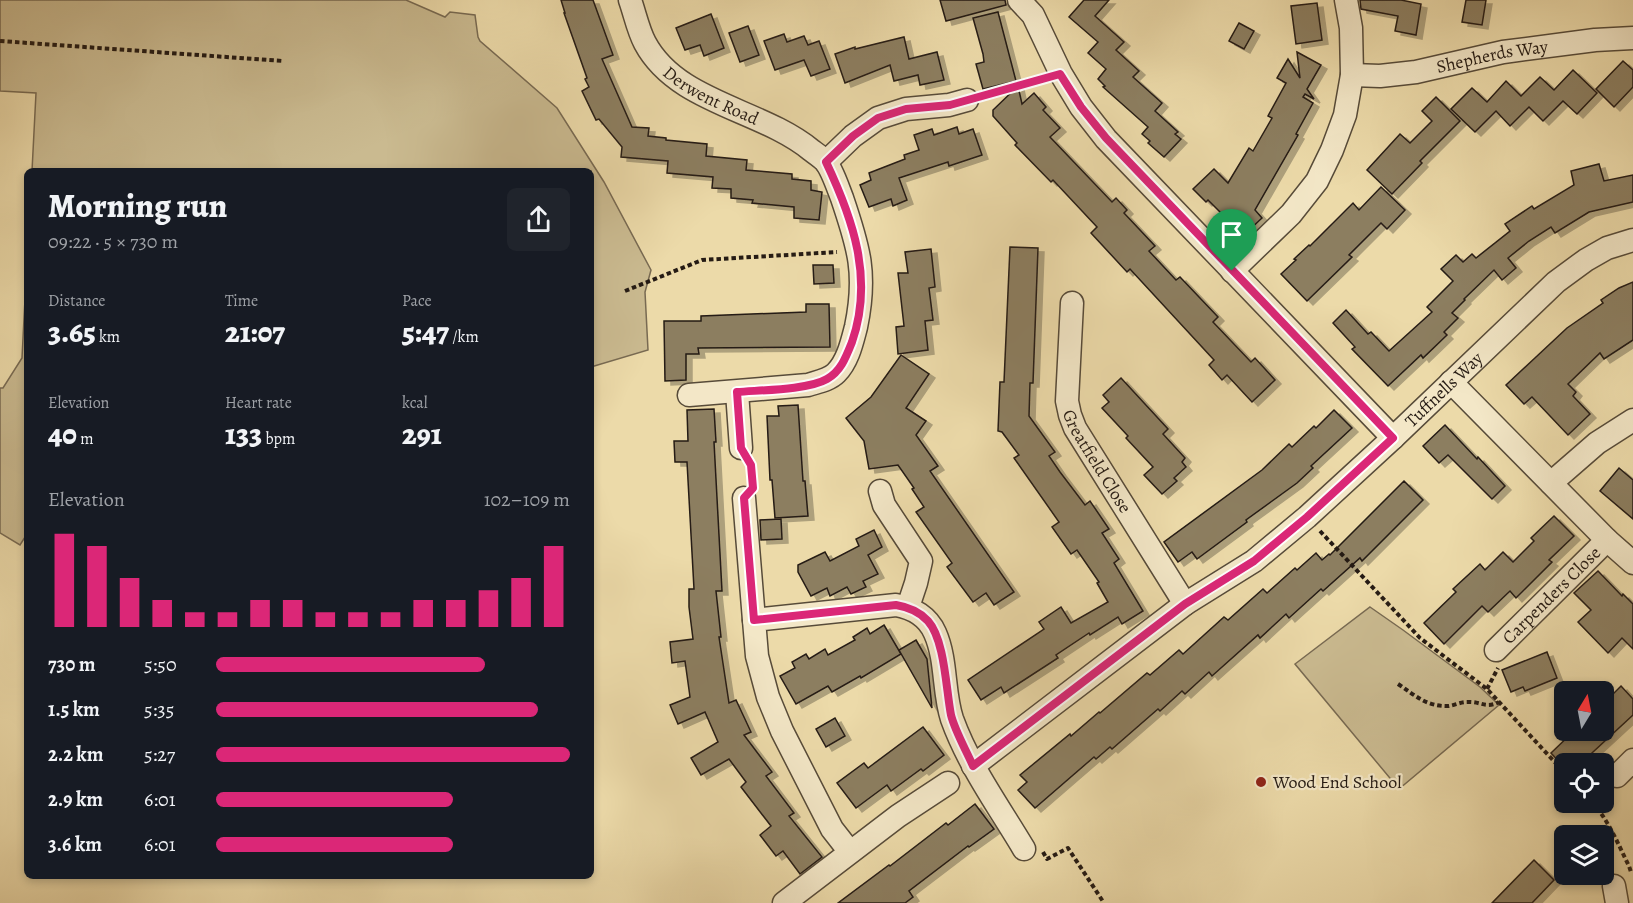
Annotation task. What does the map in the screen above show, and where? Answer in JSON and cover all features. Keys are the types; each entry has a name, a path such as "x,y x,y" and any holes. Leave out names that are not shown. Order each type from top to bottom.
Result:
{"street":[{"name":"Derwent Road","path":"630,0 645,43 659,62 677,79 695,91 774,126 799,140 826,162 838,188 859,250 862,280 860,306 854,337 846,359 836,373 808,386 689,395"},
{"path":"1019,0 1033,15 1060,74 1081,107 1106,138 1393,438"},
{"path":"1232,271 1291,214 1317,181 1332,150 1345,115 1352,75 1351,28 1346,0"},
{"name":"Shepherds Way","path":"1352,75 1380,76 1416,72 1503,52 1595,40 1633,38"},
{"path":"826,162 853,136 878,118 906,109 950,105 967,100"},
{"name":"Tuffnells Way","path":"973,766 1185,604 1254,561 1307,517 1556,282 1607,248 1633,240"},
{"name":"Greatfield Close","path":"1072,303 1067,401 1070,415 1075,428 1185,604"},
{"name":"Carpenders Close","path":"1451,382 1607,540 1633,563"},
{"path":"737,392 740,442"},
{"path":"1551,483 1598,443 1633,420"},
{"path":"880,491 884,505 921,561 908,607"},
{"path":"744,498 757,656 768,697 782,731 832,829 850,852"},
{"name":"Carpenders Close","path":"1496,650 1607,540"},
{"path":"754,620 896,605 908,607 928,621 936,633 952,718 973,766 1024,849"},
{"path":"784,903 898,816 948,783"}],"path":[{"path":"0,41 283,62"},
{"path":"967,100 1060,74"},
{"path":"625,291 702,261 859,250"},
{"path":"740,442 751,465 753,488 744,498"},
{"path":"1307,517 1420,638 1487,689 1554,761"},
{"path":"1398,684 1427,704 1438,706 1468,702 1492,705 1499,702"},
{"path":"1602,813 1629,866 1621,888"},
{"path":"1024,849 1039,844 1047,859 1068,848 1104,903"}],"shaded area":[{"path":"0,0 406,0 445,17 450,12 475,15 480,41 557,108 604,182 651,270 645,292 648,350 594,366 594,168 32,168 36,93 0,91"},
{"path":"24,319 24,539 20,545 0,533 0,388 3,388 22,358"},
{"path":"1370,607 1480,687 1499,705 1399,789 1295,664"}],"building":[{"path":"561,0 593,0 613,55 602,59 632,127 649,128 648,136 707,144 706,156 747,160 746,170 792,174 792,179 811,181 811,190 822,192 819,220 794,218 794,207 752,203 753,200 731,198 731,189 712,188 713,177 667,173 668,161 621,157 622,147 599,119 596,120 582,91 589,87 585,79 587,78"},
{"path":"940,0 1005,0 1006,5 946,21"},
{"path":"1084,0 1109,0 1095,16 1124,42 1116,50 1139,71 1133,77 1162,103 1155,111 1178,132 1175,134 1181,139 1164,157 1148,143 1150,141 1142,134 1148,127 1103,87 1105,86 1098,79 1106,69 1088,53 1098,42 1069,17"},
{"path":"1360,0 1401,0 1421,4 1416,35 1395,31 1398,16 1361,9"},
{"path":"1466,0 1486,0 1482,25 1462,22"},
{"path":"1317,3 1322,40 1296,44 1291,6"},
{"path":"998,12 1016,81 983,89 976,64 984,62 983,54 973,18"},
{"path":"711,14 724,48 704,56 700,45 685,50 676,28"},
{"path":"1239,23 1254,31 1244,49 1229,41"},
{"path":"748,26 759,55 740,62 729,33"},
{"path":"784,34 787,42 804,36 808,45 819,41 830,69 811,76 804,60 775,70 764,41"},
{"path":"904,37 909,59 937,52 944,80 920,85 918,75 894,81 890,65 845,83 835,54 855,47 855,49"},
{"path":"1297,52 1321,65 1307,89 1314,99 1305,94 1303,97 1313,103 1296,134 1298,135 1255,210 1262,218 1246,233 1236,222 1233,225 1208,200 1206,202 1193,189 1214,169 1228,183 1249,148 1253,151 1272,118 1268,116 1286,83 1277,78 1288,59 1300,78"},
{"path":"1623,61 1633,70 1633,87 1614,107 1596,89"},
{"path":"1573,70 1597,93 1577,114 1563,101 1543,121 1529,107 1510,126 1496,111 1475,132 1451,109 1472,88 1487,102 1506,81 1521,96 1540,77 1554,90"},
{"path":"1018,86 1022,104 1034,93 1046,107 1043,110 1060,128 1050,137 1112,202 1116,198 1127,210 1124,213 1155,246 1149,251 1176,280 1180,277 1218,317 1213,322 1251,362 1255,358 1275,380 1252,402 1227,375 1222,380 1209,365 1214,360 1130,269 1127,272 1091,233 1097,227 1053,180 1051,182 1015,145 1017,143 993,116 993,110"},
{"path":"1436,97 1460,121 1420,161 1422,163 1392,194 1367,170 1400,134 1410,143 1432,121 1422,111"},
{"path":"957,127 959,134 973,129 982,155 949,166 948,162 899,178 907,200 893,206 891,199 869,207 860,185 871,180 869,173 905,159 904,155 919,150 914,135 932,129 934,135"},
{"path":"1599,164 1604,181 1633,175 1633,202 1589,212 1555,233 1551,227 1529,241 1508,258 1516,268 1502,280 1494,270 1452,313 1458,318 1444,332 1447,335 1423,358 1421,355 1388,386 1352,349 1355,347 1333,323 1346,310 1368,334 1371,332 1389,351 1432,312 1427,307 1453,281 1441,269 1456,255 1463,262 1472,254 1476,258 1510,231 1505,224 1532,206 1534,209 1574,185 1571,171"},
{"path":"1381,187 1405,210 1387,229 1381,223 1349,255 1352,257 1307,301 1281,274 1353,203 1359,210"},
{"path":"1010,247 1038,248 1033,383 1030,383 1029,416 1055,452 1049,456 1060,472 1085,505 1090,501 1109,529 1102,533 1119,559 1114,563 1143,611 1122,624 1118,617 1056,655 1058,658 1004,693 1001,687 981,700 968,680 1044,629 1039,622 1061,607 1071,623 1108,602 1097,583 1099,582 1077,550 1071,554 1052,527 1059,522 1014,458 1019,455 1002,432 998,431 1000,382 1004,382"},
{"path":"931,249 935,287 929,288 933,320 925,321 928,350 898,354 896,327 904,326 898,273 908,273 905,252"},
{"path":"813,265 833,265 834,283 814,284"},
{"path":"1633,282 1633,340 1604,359 1600,353 1568,384 1576,392 1573,396 1590,414 1568,435 1532,397 1524,404 1506,385 1567,328 1603,303 1601,300"},
{"path":"806,304 829,304 830,347 698,348 699,354 686,354 686,380 665,381 664,321 701,321 701,316 806,312"},
{"path":"901,355 929,374 906,408 926,421 916,435 938,466 930,471 1014,592 994,605 986,593 973,602 947,567 952,563 916,512 924,507 912,489 914,488 898,465 869,469 864,441 846,418 871,397"},
{"path":"1121,378 1168,429 1163,434 1185,458 1182,462 1186,467 1174,478 1177,481 1162,494 1144,475 1153,467 1102,408 1109,402 1103,395"},
{"path":"798,405 803,481 805,481 808,516 775,518 772,480 770,480 767,416 779,416 778,406"},
{"path":"714,409 722,591 716,591 721,637 719,637 729,703 736,700 751,732 744,735 772,772 766,776 794,813 789,816 822,857 800,874 783,851 776,856 760,835 771,826 741,787 746,782 729,759 701,775 691,758 718,742 705,712 678,724 670,705 690,697 685,661 672,663 670,642 693,639 689,589 694,589 687,462 675,462 674,441 688,441 687,410"},
{"path":"1334,410 1352,428 1311,466 1313,468 1297,483 1197,559 1192,552 1178,562 1164,542 1262,470 1289,444 1292,447"},
{"path":"1445,425 1505,486 1492,499 1448,455 1439,463 1423,446"},
{"path":"1619,468 1633,480 1633,519 1600,491"},
{"path":"1404,481 1423,500 1362,561 1360,558 1289,618 1286,614 1260,638 1258,635 1212,676 1209,672 1185,694 1182,691 1160,711 1158,709 1112,749 1110,747 1096,759 1094,757 1035,808 1018,790 1027,782 1020,775 1147,673 1150,675 1179,650 1183,654 1224,617 1228,620 1263,589 1267,593 1316,553 1322,560 1330,555"},
{"path":"1554,516 1574,536 1549,560 1552,562 1516,598 1510,591 1488,612 1482,606 1444,644 1424,623 1456,592 1453,589 1480,564 1485,570 1503,552 1513,562 1534,541 1531,538"},
{"path":"781,519 782,539 761,540 760,520"},
{"path":"874,530 882,547 868,555 878,574 863,581 866,587 851,594 847,587 830,596 827,588 811,596 798,572 798,565 825,552 830,561 859,546 856,539"},
{"path":"1598,571 1633,604 1633,649 1622,638 1608,653 1578,622 1591,610 1574,593"},
{"path":"884,625 901,654 832,692 828,686 796,704 780,676 795,668 792,662 806,654 809,659 825,649 828,655 855,640 853,637 867,628 870,634"},
{"path":"916,640 927,659 932,708 899,650"},
{"path":"1547,652 1557,678 1525,691 1523,687 1511,692 1502,670"},
{"path":"1621,686 1633,699 1633,715 1614,733 1614,693"},
{"path":"835,718 845,736 826,747 816,729"},
{"path":"923,727 944,755 891,791 887,785 856,808 837,783 864,763 868,768"},
{"path":"1564,741 1605,741 1592,753 1554,753 1554,756 1551,753"},
{"path":"975,804 994,829 909,891 913,897 905,903 838,903 946,823 948,825"},
{"path":"1534,860 1554,880 1532,903 1492,903"}],"place":[{"name":"Wood End School","path":"1261,782"}],"route":[{"path":"1060,74 1081,107 1106,138 1232,271 1393,438 1307,517 1254,561 1185,604 973,766 952,718 936,633 928,621 917,612 908,607 896,605 754,620 744,498 753,488 751,465 741,448 737,392 808,386 836,373 846,359 854,337 860,306 862,280 859,250 838,188 826,162 853,136 878,118 906,109 950,105 1060,74"}]}
